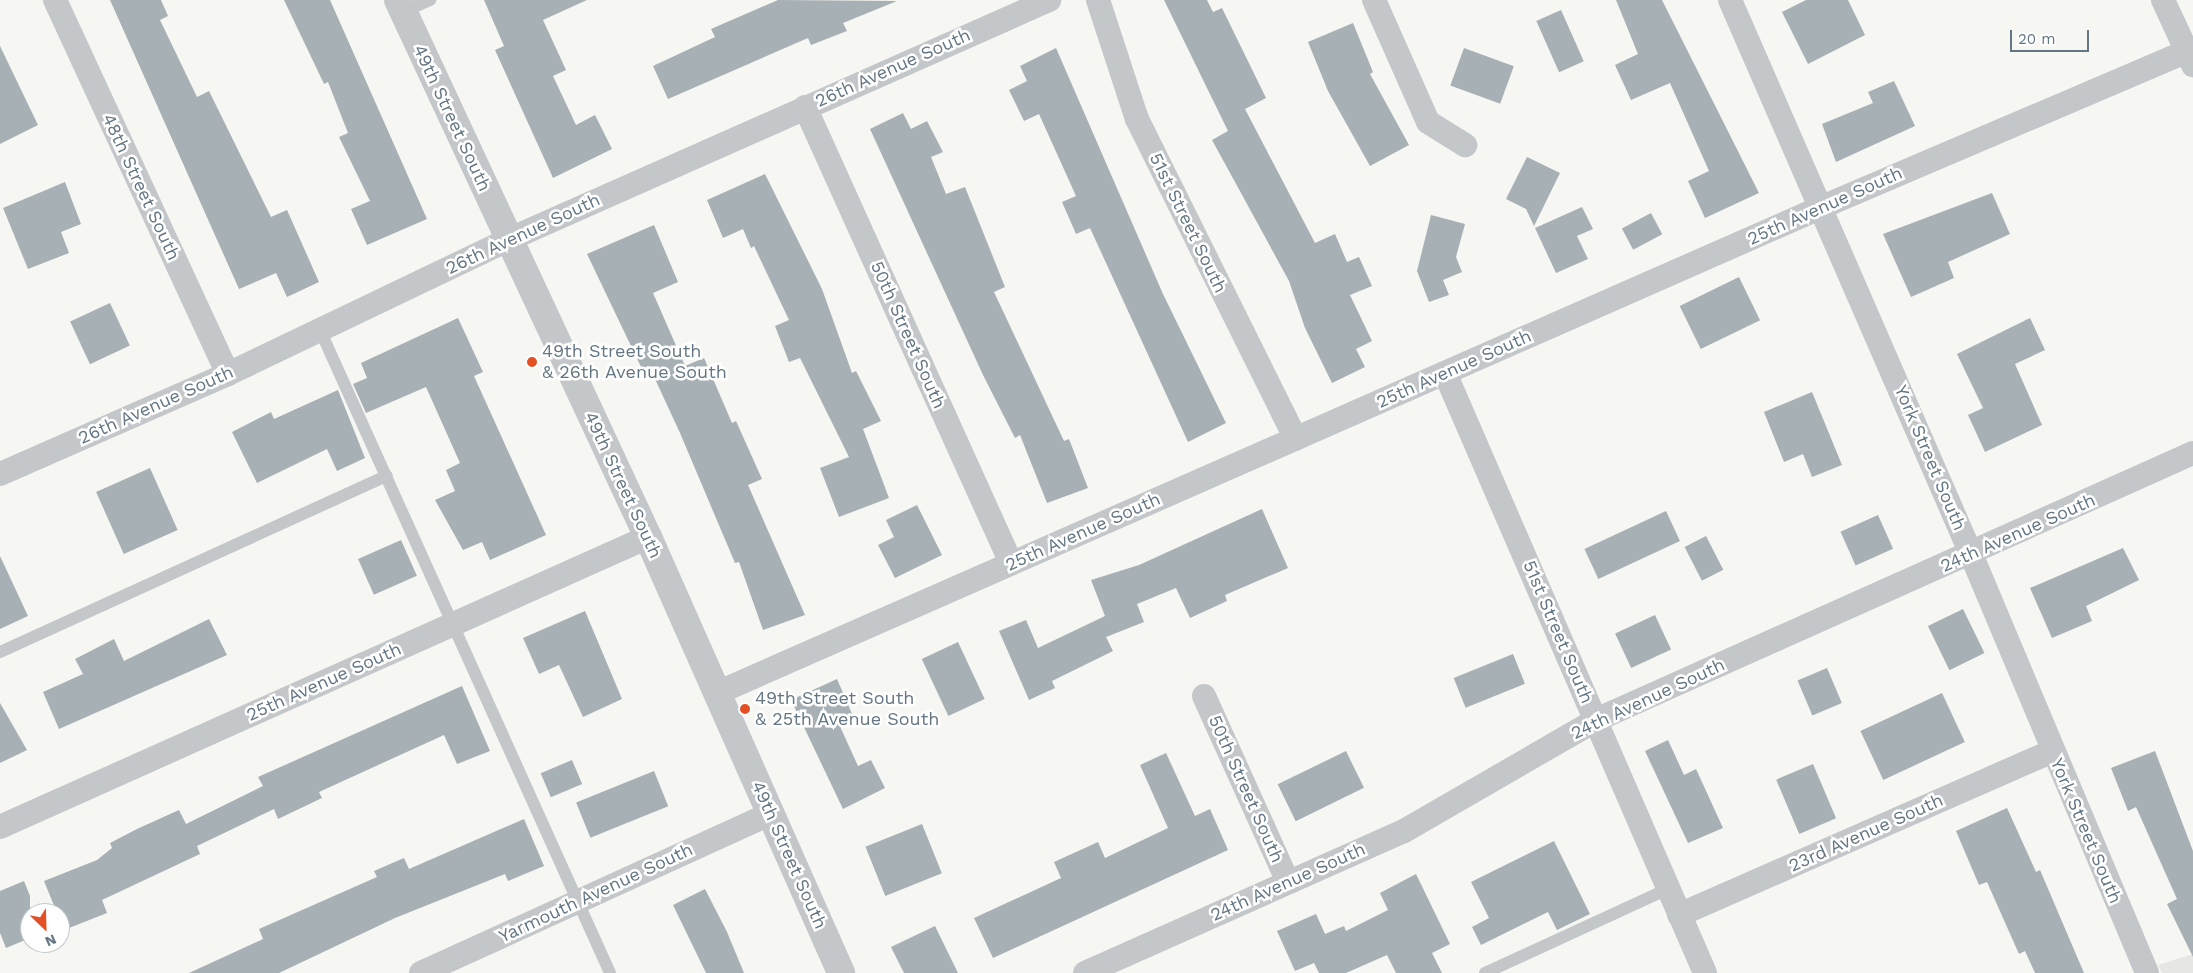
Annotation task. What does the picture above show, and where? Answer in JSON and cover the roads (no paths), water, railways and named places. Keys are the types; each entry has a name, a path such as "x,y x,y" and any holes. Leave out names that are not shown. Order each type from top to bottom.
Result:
{"street":[{"name":"48th Street South","path":"55,0 228,374"},
{"name":"26th Avenue South","path":"0,474 228,374 510,239 1048,0"},
{"name":"51st Street South","path":"1098,0 1137,120 1296,438"},
{"path":"1374,0 1428,122 1465,145"},
{"name":"York Street South","path":"1730,0 1822,207 1971,554 2052,751 2147,973"},
{"path":"2163,0 2191,55"},
{"name":"49th Street South","path":"401,6 648,537 841,973"},
{"name":"25th Avenue South","path":"717,693 1822,207 2191,55"},
{"name":"50th Street South","path":"805,107 1011,564"},
{"name":"51st Street South","path":"1445,373 1705,973"},
{"name":"24th Avenue South","path":"1084,973 1404,831 1596,720 1971,554 2193,453"},
{"name":"25th Avenue South","path":"0,827 648,537"},
{"name":"50th Street South","path":"1204,696 1288,882"},
{"name":"23rd Avenue South","path":"1679,915 2052,751"},
{"name":"Yarmouth Avenue South","path":"421,973 770,814"}],"lane":[{"path":"401,6 430,0"},
{"path":"320,330 455,624 610,973"},
{"path":"0,652 387,476"},
{"path":"1485,973 1668,889"}],"place":[{"name":"49th Street South & 26th Avenue South","path":"532,362"},
{"name":"49th Street South & 25th Avenue South","path":"745,709"}]}
